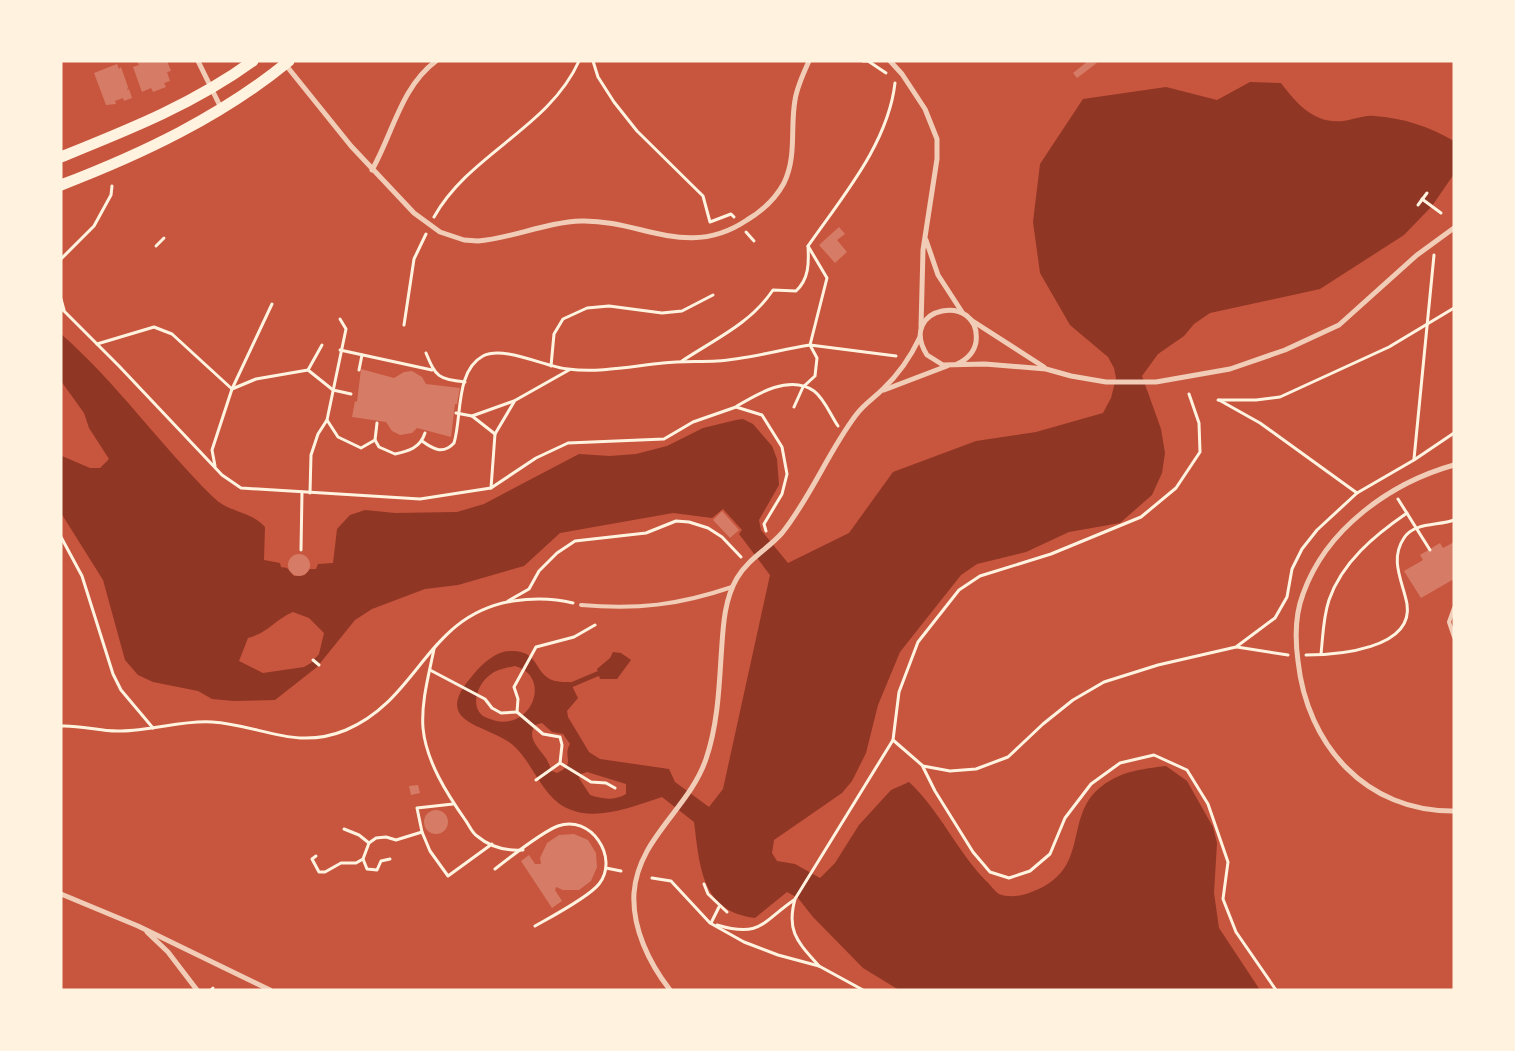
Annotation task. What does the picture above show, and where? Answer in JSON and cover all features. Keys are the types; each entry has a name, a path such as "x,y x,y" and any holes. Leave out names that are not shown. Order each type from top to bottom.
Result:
{"main road":[{"path":"61,156 138,126 211,90 253,61"},
{"path":"61,185 140,152 222,108 286,62"}],"street":[{"path":"198,61 211,90 222,108"},
{"path":"372,170 386,144 409,90 417,78 436,61"},
{"path":"286,62 372,170 414,214 430,226 451,236 478,241 564,222 611,223 658,235 686,238 713,236 740,225 767,204 784,183 793,150 795,100 809,61"},
{"path":"890,61 902,74 925,109 936,139 937,159 925,232 921,278 920,335 927,356 937,363 950,365"},
{"path":"882,391 957,364 1046,369 1106,382 1156,382 1247,364 1286,350 1326,332 1352,316 1417,255 1454,228"},
{"path":"925,232 930,256 938,275 974,328 975,346 968,357 957,364"},
{"path":"670,990 644,948 637,922 634,895 637,875 645,853 690,790 703,767 710,745 718,699 724,618 732,587 742,570 773,542 796,514 857,413 882,391 902,368 926,321 939,311 953,310 965,316 1046,369"},
{"path":"1454,465 1423,477 1394,492 1359,515 1343,532 1315,569 1303,594 1297,620 1297,654 1301,685 1312,717 1327,745 1353,774 1366,785 1395,802 1430,810 1454,811"},
{"path":"61,894 138,926 270,990"},
{"path":"138,926 161,944 197,990"}],"lane":[{"path":"581,605 630,608 658,606 696,599 732,587"},
{"path":"1454,608 1449,622 1454,637"}],"path":[{"path":"404,325 414,259 437,212 468,175 546,108 574,73 579,61"},
{"path":"594,61 598,77 636,131 703,196 710,222 731,214 754,241"},
{"path":"681,361 747,320 762,307 773,290 796,291 804,284 809,264 808,246 857,177 886,119 896,83 890,76 868,61 863,61"},
{"path":"62,257 94,226 111,195 112,186"},
{"path":"1418,205 1427,193"},
{"path":"1422,199 1441,213"},
{"path":"156,246 164,238"},
{"path":"794,407 803,387 815,376 817,358 810,345 827,278 808,246"},
{"path":"1414,460 1429,324 1433,255 1440,250"},
{"path":"551,366 554,334 563,319 586,308 609,306 662,313 682,311 713,295"},
{"path":"61,299 62,309 222,475 240,488 420,499 491,488 536,458 568,444 664,439 693,422 736,407 774,387 788,385 814,390 843,434"},
{"path":"215,467 212,450 232,389 272,304"},
{"path":"1357,493 1260,423 1218,400 1256,400 1280,397 1389,348 1454,308"},
{"path":"310,493 311,455 318,434 327,420 340,350 346,329 340,319"},
{"path":"97,344 154,327 172,334 232,389"},
{"path":"308,370 322,344"},
{"path":"422,441 434,450 449,449 456,438 458,413 464,382 471,368 482,356 492,353 517,356 570,370 614,368 681,361 717,361 810,345 896,356"},
{"path":"340,350 412,368 432,370"},
{"path":"426,353 432,370 438,377 464,382"},
{"path":"359,370 362,354"},
{"path":"232,389 256,379 308,370 333,390 351,394"},
{"path":"472,416 514,401 570,370"},
{"path":"819,966 799,944 792,931 791,919 795,899 893,740 899,692 918,642 959,590 980,576 1051,554 1141,517 1176,488 1200,452 1199,423 1188,394"},
{"path":"491,488 495,434 514,401"},
{"path":"736,407 762,415 782,447 787,474 782,494 764,524 766,531"},
{"path":"458,413 472,416 495,434"},
{"path":"327,420 338,437 361,448 375,440"},
{"path":"376,423 375,440 379,447 395,454 408,451 422,441 425,433"},
{"path":"1236,647 1275,618 1287,597 1292,569 1302,549 1317,530 1357,493 1414,460 1454,433"},
{"path":"301,550 302,492"},
{"path":"1400,502 1430,550"},
{"path":"1321,654 1326,613 1334,589 1367,544 1408,513"},
{"path":"923,766 950,771 976,769 1008,757 1043,724 1073,700 1104,682 1158,665 1236,647 1284,656 1321,654 1381,644 1398,633 1407,619 1407,604 1399,581 1396,562 1404,537 1416,528 1454,520"},
{"path":"505,603 529,589 539,571 557,552 575,541 646,533 676,521 689,522 708,528 722,536 741,557"},
{"path":"61,537 82,576 107,660 116,682 153,728"},
{"path":"61,726 112,731 205,722 295,738 337,733 354,726 380,709 396,694 448,631 482,608 505,603 548,599 581,605"},
{"path":"560,763 562,740 554,735 543,734 517,712 518,699 514,687 536,647 574,637 595,625"},
{"path":"434,649 424,704 423,729 430,754 453,804 476,836 506,851 523,850"},
{"path":"313,660 320,666"},
{"path":"430,670 478,694 501,713 517,712"},
{"path":"893,740 923,766 935,791 973,852 990,872 1009,878 1030,871 1050,854 1065,818 1085,791 1091,784 1120,763 1154,754 1187,770 1208,804 1228,862 1223,899 1236,932 1276,990"},
{"path":"560,763 591,782 606,783 615,788"},
{"path":"537,779 560,763"},
{"path":"453,804 417,808 422,832 430,850 448,876 492,844"},
{"path":"495,869 559,826 576,826 594,834 603,847 606,868 599,884 536,926"},
{"path":"344,829 360,835 369,843"},
{"path":"316,856 312,859 319,872 325,872 341,863 356,863 363,859 369,843 376,838 386,836 396,840 422,832"},
{"path":"363,859 367,869 372,871 377,870 381,861 390,859"},
{"path":"606,868 621,871"},
{"path":"652,878 671,881 710,923 744,942 778,955 819,966 863,990"},
{"path":"704,884 708,894 727,912"},
{"path":"710,923 743,930 762,927 795,899"},
{"path":"710,923 720,907"}],"shaded area":[{"path":"1250,82 1281,83 1307,111 1323,119 1343,121 1374,116 1415,124 1435,131 1454,141 1454,174 1432,206 1404,235 1320,289 1210,313 1194,324 1184,336 1158,354 1142,376 1161,429 1165,453 1162,473 1152,495 1120,523 1069,532 1026,552 977,564 961,575 900,652 878,705 866,753 852,781 842,793 774,840 772,853 777,861 795,864 820,878 835,863 859,825 891,790 909,782 930,805 966,857 996,892 1006,896 1022,895 1049,883 1062,871 1070,858 1082,813 1090,799 1102,786 1125,774 1166,766 1187,781 1213,827 1217,843 1214,893 1219,928 1260,990 899,990 863,968 813,917 798,898 787,892 755,918 737,914 724,906 706,884 698,855 694,822 662,797 618,811 588,813 574,811 561,805 549,794 516,748 506,740 469,722 460,714 457,705 461,692 485,663 500,653 510,651 527,654 548,678 570,682 578,698 567,711 568,717 589,752 600,759 669,769 675,782 709,807 723,789 770,575 739,534 742,530 723,509 712,518 673,513 560,533 524,566 458,585 425,589 372,609 355,620 317,667 275,700 234,701 212,699 198,691 153,682 138,675 125,660 103,580 61,513 62,456 90,468 100,468 109,459 89,428 84,413 61,381 61,334 120,393 213,497 226,506 259,521 265,527 264,560 280,563 281,567 287,568 294,576 304,575 310,569 316,569 318,564 333,563 337,529 350,515 365,510 395,513 457,512 484,504 579,454 610,456 636,454 667,446 703,428 743,419 753,424 772,446 777,459 779,485 759,520 761,530 788,563 849,533 893,472 976,441 1036,432 1103,413 1111,398 1116,378 1114,368 1108,357 1070,325 1040,273 1033,222 1040,164 1083,99 1166,87 1217,100","holes":["293,612 309,618 324,633 319,654 311,663 304,667 263,673 239,661 248,638 262,633","515,666 527,672 533,682 535,693 532,704 524,713 514,720 501,722 485,717 480,713 476,702 481,684 493,673","542,723 552,732 563,734 570,744 567,753 568,763 563,770 557,773 552,771 534,742 532,734 535,725","587,772 626,784 626,794 608,799 590,795 579,778 581,774"]},
{"path":"613,652 621,653 631,660 617,679 600,679 597,669 610,658"}],"building":[{"path":"137,61 167,61 171,71 167,72 170,81 164,83 166,87 153,92 151,88 142,92 133,67 139,65"},
{"path":"1088,61 1097,63 1077,78 1073,73"},
{"path":"117,64 119,69 121,67 128,87 127,90 129,89 132,98 124,101 123,98 115,101 116,104 106,105 94,73"},
{"path":"839,227 845,234 837,240 847,252 835,263 819,245"},
{"path":"361,369 394,378 404,372 412,371 422,377 426,384 460,388 457,404 455,404 451,437 417,428 412,433 400,435 392,431 386,422 352,417 355,401 357,402"},
{"path":"722,511 739,530 730,538 713,520"},
{"path":"1454,542 1454,579 1421,598 1404,571 1423,560 1420,555 1440,543 1443,548"},
{"path":"299,554 307,557 310,565 307,573 299,576 291,573 288,565 291,557"},
{"path":"418,785 420,793 411,795 409,786"},
{"path":"436,810 441,811 447,817 447,827 441,833 436,834 431,833 425,827 424,822 425,817 431,811"},
{"path":"574,834 588,840 596,853 597,867 591,881 579,890 563,890 556,887 555,890 562,901 552,908 521,861 529,855 535,864 541,864 540,858 547,843 559,835"}],"waterway":[{"path":"571,685 597,674"}]}
